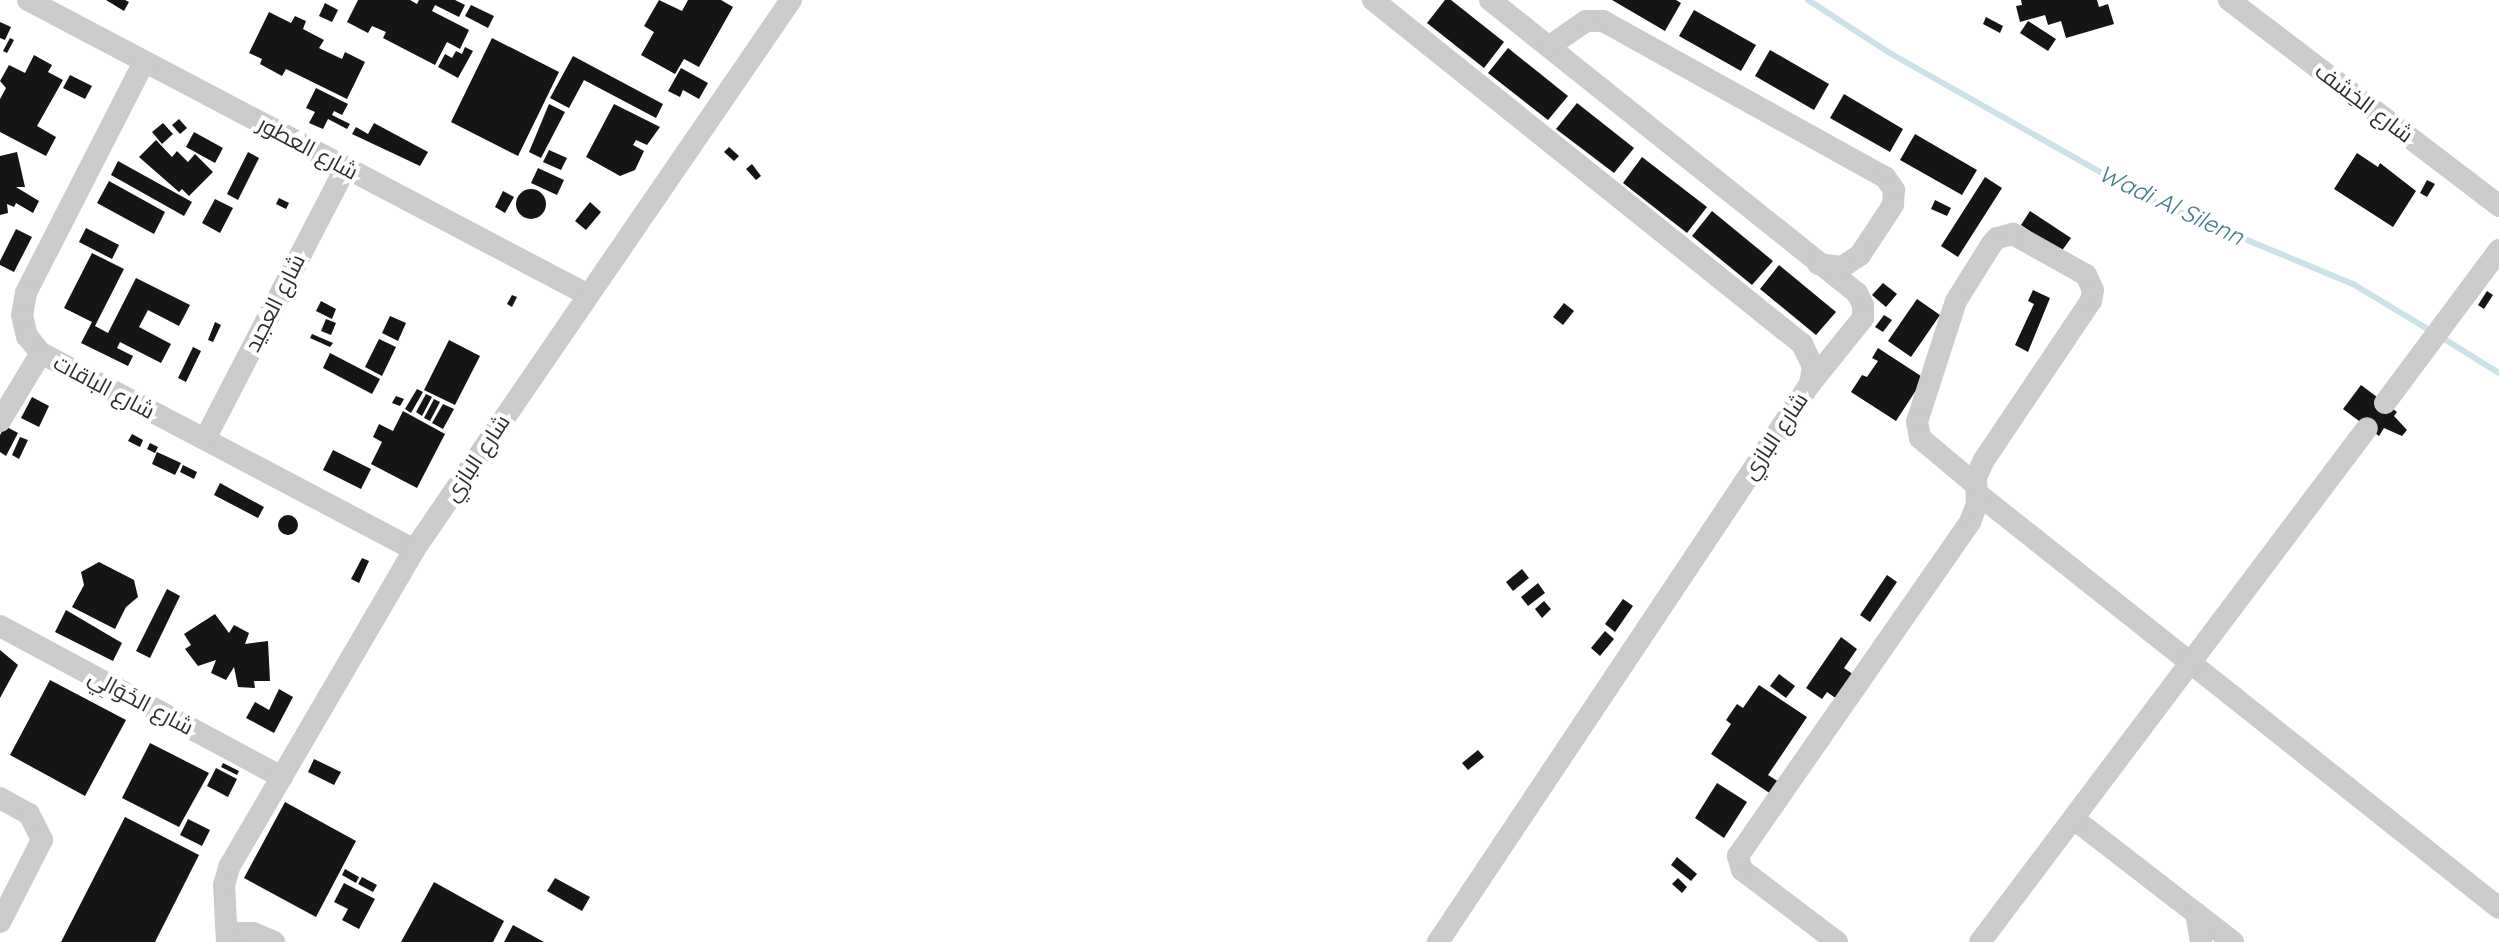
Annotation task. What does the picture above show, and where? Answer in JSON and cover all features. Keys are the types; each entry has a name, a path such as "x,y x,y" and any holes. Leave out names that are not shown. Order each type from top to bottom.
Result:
{"street":[{"name":"شارع العطور","path":"28,0 588,295"},
{"name":"شارع البازي","path":"228,937 224,903 229,867 414,550 791,0"},
{"name":"شارع البازي","path":"1373,0 1802,344 1813,367 1810,384 1438,942"},
{"path":"1490,0 1857,293 1863,305 1863,318 1810,384"},
{"name":"شارع الخِشف","path":"2229,0 2499,206"},
{"path":"1550,46 1586,21 1603,21 1885,177 1894,190 1893,205 1860,255 1842,267 1818,264"},
{"name":"شارع الباقات","path":"144,62 26,293 23,326 41,353 414,550"},
{"name":"شارع العجيد","path":"205,439 346,167"},
{"path":"1837,942 1742,870 1738,856 1970,522 1977,489 1984,460 2093,296 2086,275 2013,234 1997,238 1991,245 1956,301 1917,422 1920,438 1977,489 2187,663 2499,908"},
{"path":"2385,403 2499,250"},
{"path":"0,421 6,396 41,353"},
{"path":"1980,942 2187,663 2367,428"},
{"name":"شارع الخَوَالِي","path":"0,626 282,777"},
{"path":"0,798 29,814 42,840 7,893 0,922"},
{"path":"2074,819 2233,942"},
{"path":"2196,913 2201,942"},
{"path":"228,937 253,933 274,942"}],"building":[{"path":"106,0 125,0 129,2 124,11"},
{"path":"358,0 410,0 417,4 419,0 455,0 465,5 459,17 435,5 432,11 469,30 460,49 447,42 435,65 383,38 386,32 372,26 368,33 347,22"},
{"path":"659,0 682,11 688,0 721,0 733,7 699,67 684,59 675,74 641,55 654,32 644,26"},
{"path":"1445,0 1451,0 1504,42 1484,68 1427,23"},
{"path":"1612,0 1676,0 1681,3 1665,31"},
{"path":"2021,0 2097,0 2099,7 2108,4 2114,24 2066,38 2061,21 2048,25 2045,15 2020,22 2016,6 2022,5"},
{"path":"325,3 338,10 332,22 319,16"},
{"path":"471,5 494,16 488,28 465,16"},
{"path":"1694,10 1756,45 1741,71 1679,36"},
{"path":"269,12 291,23 295,16 306,21 303,29 324,40 319,48 342,59 345,52 365,62 347,99 286,69 282,76 260,64 262,59 249,53"},
{"path":"1986,17 2003,26 2000,33 1983,24"},
{"path":"2028,21 2056,39 2048,51 2020,33"},
{"path":"0,22 11,27 5,40 0,38"},
{"path":"10,38 14,40 7,53 3,51"},
{"path":"492,38 559,72 518,156 451,122"},
{"path":"465,47 473,51 458,78 438,67 445,54 452,58 456,51 462,54"},
{"path":"1508,48 1568,96 1548,120 1488,73"},
{"path":"1770,50 1829,84 1814,110 1755,76"},
{"path":"34,55 52,65 48,72 63,80 37,126 56,137 46,156 0,132 0,99 6,88 0,81 9,65 25,73"},
{"path":"573,56 663,104 656,118 584,80 569,108 550,98"},
{"path":"681,68 708,83 699,99 683,90 680,97 668,91"},
{"path":"70,75 92,86 85,99 63,88"},
{"path":"316,88 348,104 342,115 334,111 332,115 350,124 347,129 328,119 323,129 309,123 315,112 306,108"},
{"path":"1844,94 1903,129 1890,152 1830,118"},
{"path":"1577,103 1634,148 1614,173 1556,129"},
{"path":"549,104 565,112 541,158 529,152"},
{"path":"614,104 660,127 647,145 636,140 633,145 644,151 635,170 620,176 586,157"},
{"path":"179,119 187,128 180,134 172,125"},
{"path":"163,123 173,134 162,144 152,132"},
{"path":"374,123 428,152 420,166 352,134 356,127 368,134"},
{"path":"194,132 223,148 215,163 186,147"},
{"path":"1915,134 1977,170 1962,195 1900,160"},
{"path":"156,140 172,157 177,151 188,162 195,154 213,172 189,196 182,189 179,192 139,157"},
{"path":"729,147 739,156 734,161 724,152"},
{"path":"549,150 567,158 561,170 543,162"},
{"path":"17,152 25,187 16,187 39,201 33,213 16,203 14,207 7,204 8,213 0,215 0,156"},
{"path":"248,152 259,158 238,200 227,194"},
{"path":"2357,153 2378,167 2380,163 2416,191 2393,227 2334,189"},
{"path":"1642,157 1707,207 1687,233 1623,183"},
{"path":"118,161 192,202 184,216 111,175"},
{"path":"752,164 761,176 756,180 746,169"},
{"path":"538,168 564,180 557,195 531,183"},
{"path":"1985,177 2002,188 1958,257 1941,246"},
{"path":"2427,180 2435,184 2427,197 2420,193"},
{"path":"109,181 165,212 154,234 97,203"},
{"path":"531,189 541,194 546,204 541,214 531,219 521,214 516,204 521,194"},
{"path":"503,191 514,197 505,213 495,207"},
{"path":"279,198 289,203 286,209 276,204"},
{"path":"215,199 233,208 220,233 202,223"},
{"path":"1935,200 1951,208 1947,216 1931,209"},
{"path":"590,202 601,212 586,230 575,221"},
{"path":"1712,211 1773,261 1752,285 1692,236"},
{"path":"2030,211 2071,238 2061,252 2021,225"},
{"path":"86,228 119,245 112,259 79,242"},
{"path":"16,229 32,237 14,272 0,265 0,261"},
{"path":"92,253 124,269 95,326 108,333 136,278 190,305 179,326 148,310 139,327 171,344 161,363 120,342 117,348 133,356 128,366 81,343 92,322 64,308"},
{"path":"1779,265 1836,312 1816,335 1760,289"},
{"path":"1883,283 1897,294 1886,307 1872,295"},
{"path":"2033,290 2050,298 2028,352 2015,345 2034,304 2028,301"},
{"path":"2487,291 2493,295 2484,309 2478,305"},
{"path":"512,295 517,297 512,307 507,304"},
{"path":"1917,299 1940,315 1911,357 1888,341"},
{"path":"321,301 336,309 332,319 316,311"},
{"path":"1564,303 1574,311 1563,325 1553,317"},
{"path":"1884,315 1892,320 1883,332 1875,327"},
{"path":"390,316 406,323 398,341 382,333"},
{"path":"326,319 336,323 331,335 321,331"},
{"path":"215,322 221,325 213,342 208,340"},
{"path":"312,334 333,343 330,347 310,338"},
{"path":"379,339 396,347 382,376 365,367"},
{"path":"449,340 480,356 455,405 424,390"},
{"path":"193,347 201,351 186,382 178,378"},
{"path":"1878,348 1924,378 1896,421 1851,392 1862,375 1867,377 1878,361 1872,358"},
{"path":"330,353 380,379 372,394 323,368"},
{"path":"2361,385 2397,412 2394,416 2407,430 2402,436 2384,428 2379,436 2343,409"},
{"path":"417,389 423,392 411,413 405,409"},
{"path":"426,394 432,397 422,416 416,412"},
{"path":"396,396 404,399 400,406 392,403"},
{"path":"32,397 49,406 39,427 21,418"},
{"path":"434,399 440,402 430,421 424,418"},
{"path":"443,404 454,409 443,429 432,423"},
{"path":"403,411 445,434 417,488 371,464 382,442 373,437 379,424 393,431"},
{"path":"5,426 18,433 6,456 0,452 0,435"},
{"path":"132,434 143,440 140,447 128,441"},
{"path":"20,437 28,440 19,459 12,455"},
{"path":"150,443 158,447 155,453 147,449"},
{"path":"333,450 371,469 361,489 323,470"},
{"path":"157,452 181,463 175,475 152,464"},
{"path":"183,465 197,472 194,479 180,472"},
{"path":"220,483 264,507 258,518 214,495"},
{"path":"288,515 295,518 298,525 295,532 288,535 281,532 278,525 281,518"},
{"path":"362,558 369,561 359,583 351,579"},
{"path":"99,562 134,580 138,597 126,607 115,629 72,607 84,585 81,572"},
{"path":"1522,569 1529,578 1513,591 1506,582"},
{"path":"1887,575 1897,582 1870,622 1860,615"},
{"path":"1538,583 1545,593 1528,606 1521,597"},
{"path":"167,589 180,596 150,658 136,651"},
{"path":"1623,599 1633,606 1615,632 1605,624"},
{"path":"1544,601 1551,609 1542,618 1535,609"},
{"path":"66,610 122,643 113,661 55,632"},
{"path":"215,614 229,633 234,625 249,633 245,644 268,641 270,681 254,681 255,688 238,687 234,667 226,680 211,673 216,660 198,666 185,649 191,645 184,634"},
{"path":"1605,631 1614,639 1600,656 1591,648"},
{"path":"1841,637 1857,649 1844,668 1854,675 1837,699 1827,692 1822,699 1806,688"},
{"path":"0,650 18,665 0,698"},
{"path":"1779,674 1795,686 1786,698 1770,686"},
{"path":"50,680 126,720 85,796 10,755"},
{"path":"1759,685 1807,717 1768,775 1779,782 1771,794 1711,754 1731,724 1726,720 1737,704 1743,708"},
{"path":"279,689 293,697 274,733 246,718 255,702 269,710"},
{"path":"150,743 209,773 179,827 122,798"},
{"path":"1478,750 1484,757 1468,770 1462,763"},
{"path":"314,759 341,772 334,785 308,772"},
{"path":"223,763 239,771 237,775 221,767"},
{"path":"216,768 237,779 228,797 207,786"},
{"path":"1717,783 1747,802 1724,838 1695,818"},
{"path":"285,802 356,841 316,917 244,878"},
{"path":"125,817 199,855 155,942 61,942"},
{"path":"188,819 210,830 202,846 180,835"},
{"path":"1677,857 1697,874 1691,881 1671,865"},
{"path":"345,869 359,877 356,883 342,875"},
{"path":"362,877 377,885 373,892 358,884"},
{"path":"555,878 590,897 582,911 547,891"},
{"path":"1678,878 1687,887 1682,893 1672,884"},
{"path":"434,882 504,921 493,942 401,942"},
{"path":"344,883 375,899 359,929 342,920 348,909 334,902"},
{"path":"513,925 544,942 504,942"}],"waterway":[{"name":"Wadi Al Silenn","path":"1808,0 1888,52 2146,198 2353,284 2431,331"},
{"name":"Wadi Al Silenn","path":"2441,337 2499,373"}]}
